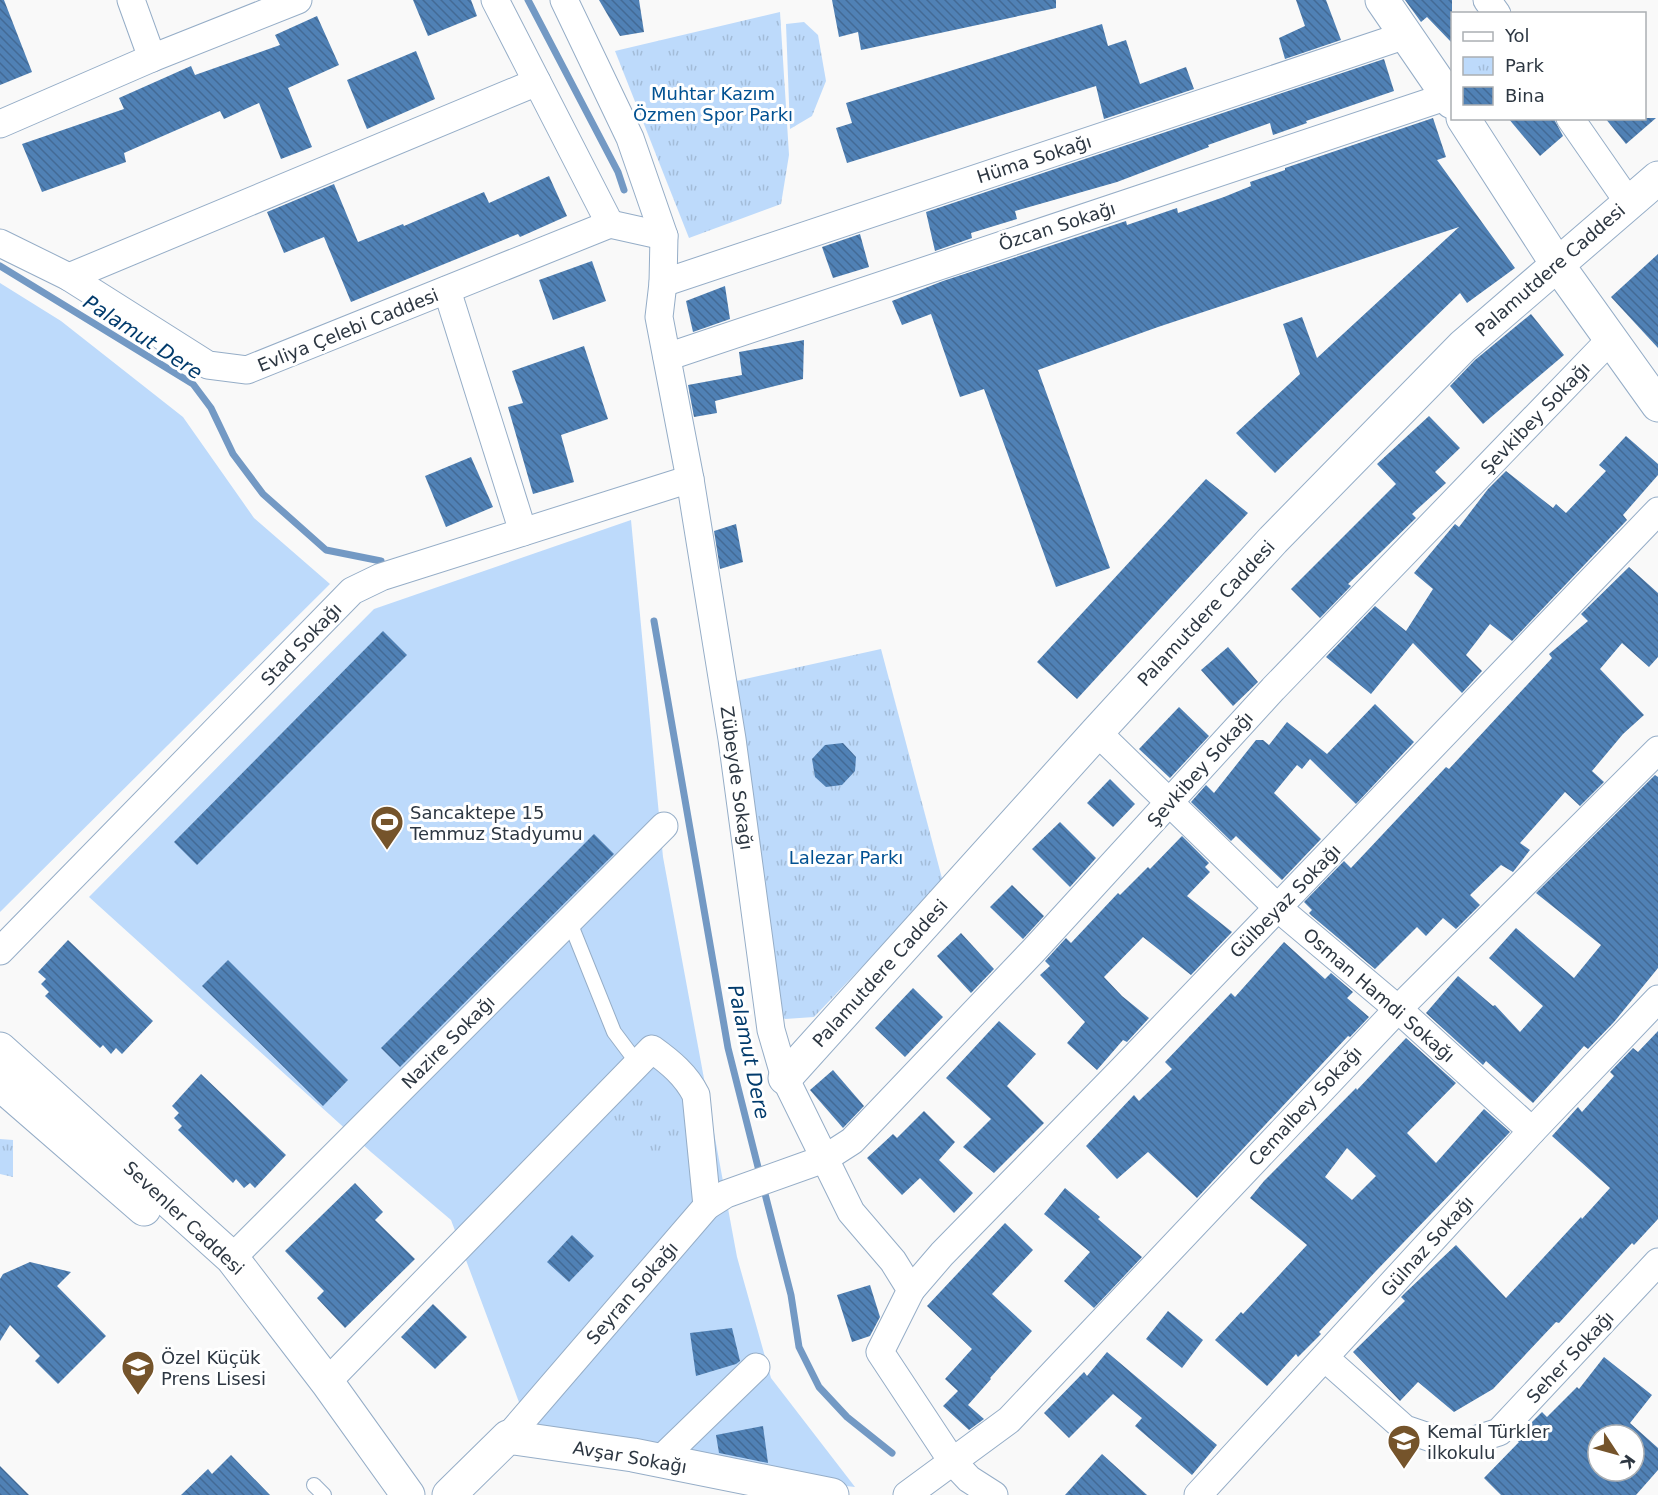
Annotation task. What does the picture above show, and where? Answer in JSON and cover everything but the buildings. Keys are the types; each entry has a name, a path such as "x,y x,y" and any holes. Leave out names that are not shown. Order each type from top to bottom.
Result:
{"street":[{"path":"131,0 152,58"},
{"path":"0,124 152,58 298,0"},
{"path":"495,0 610,224 664,236"},
{"name":"Zübeyde Sokağı","path":"564,0 630,138 664,236 663,283 659,317 690,480 732,739 771,1030 785,1078 850,1212 893,1261 910,1290"},
{"path":"1382,0 1451,100"},
{"name":"Hüma Sokağı","path":"663,283 1406,35"},
{"path":"69,277 537,82"},
{"name":"Özcan Sokağı","path":"666,357 1451,107"},
{"path":"1464,120 1557,264 1658,405"},
{"path":"1571,120 1629,203"},
{"name":"Palamutdere Caddesi","path":"785,1078 1273,540 1463,346 1658,178"},
{"name":"Evliya Çelebi Caddesi","path":"0,243 69,277 208,365 247,370 610,224"},
{"path":"447,290 523,532"},
{"name":"Şevkibey Sokağı","path":"776,1176 824,1159 852,1141 1273,689 1610,340"},
{"name":"Stad Sokağı","path":"0,951 352,591 381,577 690,480"},
{"name":"Gülbeyaz Sokağı","path":"910,1290 942,1254 1278,908 1658,511"},
{"name":"Osman Hamdi Sokağı","path":"1097,732 1278,908 1398,1009 1532,1131"},
{"name":"Cemalbey Sokağı","path":"907,1495 1009,1420 1398,1009 1658,750"},
{"name":"Nazire Sokağı","path":"232,1258 664,826"},
{"name":"Gülnaz Sokağı","path":"1198,1495 1532,1131 1658,999"},
{"name":"Sevenler Caddesi","path":"0,1049 232,1258 327,1382 408,1495"},
{"path":"327,1382 652,1049 676,1066 692,1086 696,1095 706,1206"},
{"name":"Sevenler Caddesi","path":"0,1084 219,1275 358,1450 386,1495"},
{"name":"Seyran Sokağı","path":"508,1437 706,1206 726,1194 776,1176"},
{"name":"Seher Sokağı","path":"1325,1358 1404,1429 1455,1446 1499,1432 1658,1262"},
{"path":"910,1290 880,1352 952,1461 969,1479 994,1495"},
{"path":"659,1461 756,1367"},
{"path":"456,1493 508,1437"},
{"name":"Avşar Sokağı","path":"508,1437 659,1461 832,1495"}],"lane":[{"path":"569,920 614,1032 638,1064"}],"green space":[{"name":"Muhtar Kazım Özmen Spor Parkı","path":"780,12 789,155 781,204 689,238 615,51"},
{"path":"804,22 818,35 826,81 812,116 790,129 786,24"},
{"path":"0,283 61,321 183,417 254,518 330,584 0,912"},
{"path":"631,520 663,857 737,1257 771,1378 855,1487 555,1453 529,1429 451,1220 371,1152 89,897 374,609"},
{"name":"Lalezar Parkı","path":"881,649 943,882 814,1017 785,1019 777,1012 736,681"},
{"path":"636,1089 683,1133 658,1160 611,1116"},
{"path":"0,1139 13,1140 13,1177 0,1174"}],"waterway":[{"path":"528,0 618,172 624,190"},
{"name":"Palamut Dere","path":"0,266 193,384 211,408 233,454 263,494 326,550 381,561"},
{"name":"Palamut Dere","path":"654,621 728,1048 760,1175"},
{"name":"Palamut Dere","path":"763,1186 791,1295 799,1347 819,1387 847,1417 892,1453"}],"place":[{"name":"Sancaktepe 15 Temmuz Stadyumu","path":"387,851"},
{"name":"Özel Küçük Prens Lisesi","path":"138,1396"},
{"name":"Kemal Türkler ilkokulu","path":"1404,1470"}]}
